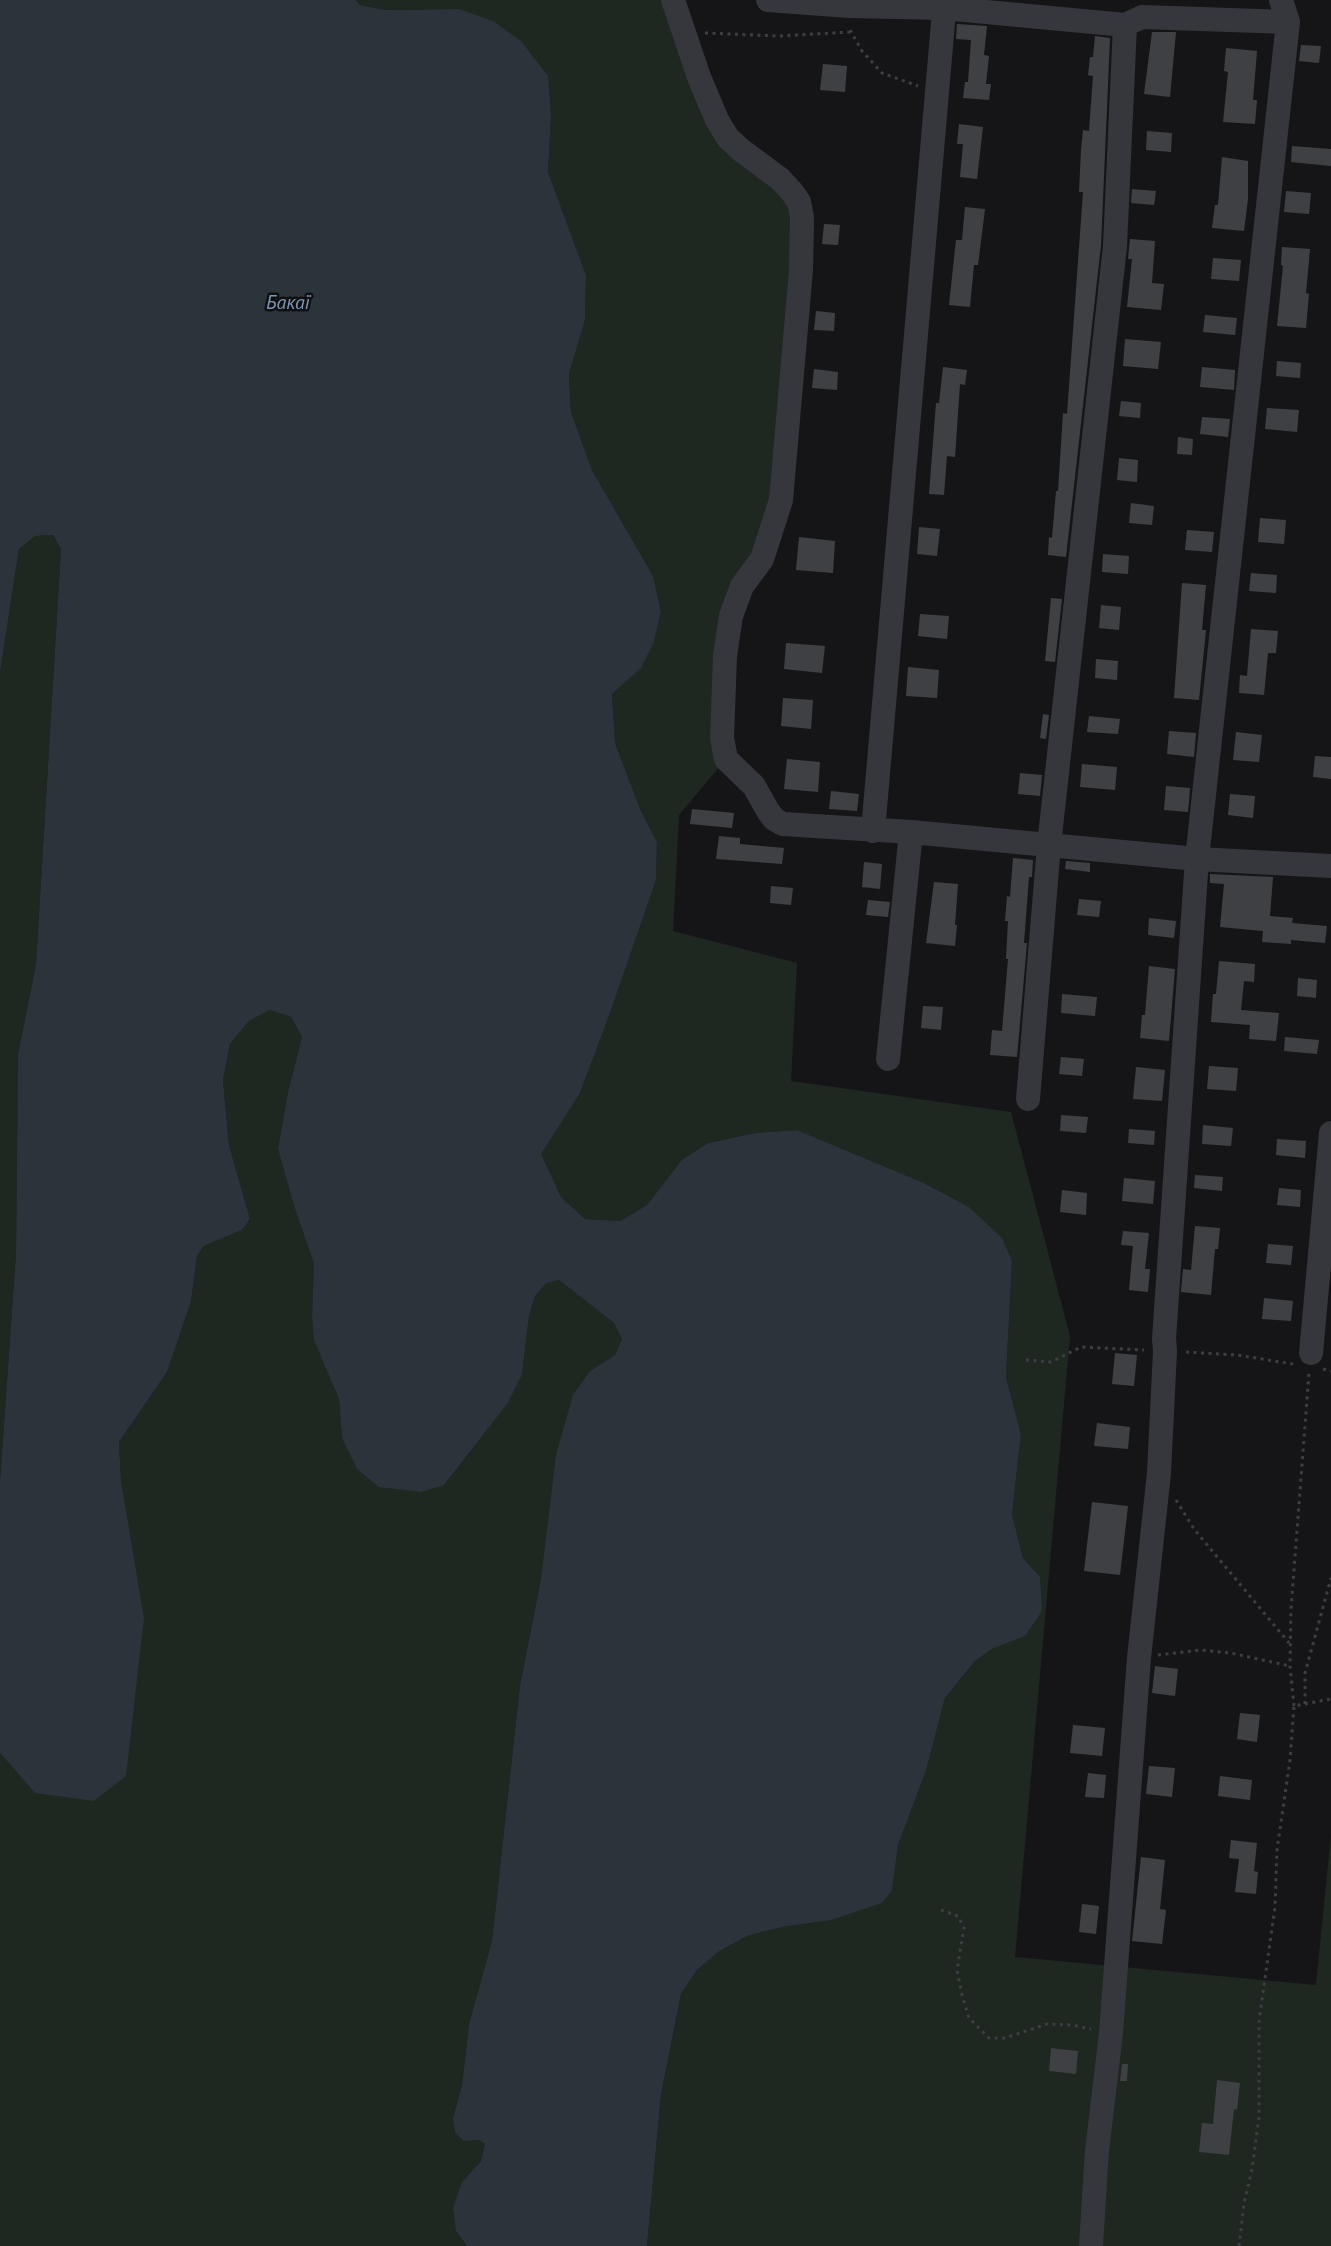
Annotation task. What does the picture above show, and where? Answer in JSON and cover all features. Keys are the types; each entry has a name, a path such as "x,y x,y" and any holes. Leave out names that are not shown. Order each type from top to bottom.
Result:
{"lane":[{"path":"674,0 717,120 728,138 780,179 799,202 802,217 801,270 781,500 762,559 742,586 731,616 725,656 722,738 726,759 754,786 774,819 783,824 911,832 1197,859 1331,866"},
{"path":"768,0 849,6 944,4 1137,14 1285,11 1197,859 1166,1316 1159,1473 1139,1658 1111,2033 1097,2151 1091,2246"},
{"path":"873,831 944,4"},
{"path":"1028,1099 1049,845 1115,246 1137,14"},
{"path":"888,1059 911,832"},
{"path":"1306,1362 1331,1133"}],"path":[{"path":"684,32 778,36 850,32 862,51 882,73 937,92"},
{"path":"1026,1360 1051,1362 1081,1347 1238,1355 1306,1362 1291,1609 1290,1665 1294,1706 1290,1760 1277,1850 1275,1907 1259,2021 1259,2118 1239,2246"},
{"path":"1159,1473 1194,1529 1290,1645"},
{"path":"1305,1704 1305,1673 1331,1578"},
{"path":"1139,1658 1200,1650 1231,1653 1290,1665"},
{"path":"1294,1706 1331,1699"},
{"path":"941,1910 958,1916 964,1928 957,1970 962,1995 969,2018 989,2038 1005,2038 1047,2024 1072,2025 1111,2033"}],"shaded area":[{"path":"356,0 673,0 717,120 792,192 787,445 742,586 726,759 679,815 673,931 797,963 791,1081 1011,1112 1070,1336 1015,1957 1316,1985 1331,1835 1331,2246 647,2246 661,2095 681,1994 697,1970 718,1952 747,1936 782,1927 832,1920 882,1903 892,1891 898,1845 926,1771 945,1698 975,1661 992,1649 1025,1636 1040,1577 1023,1558 1012,1514 1021,1434 1006,1377 1012,1261 969,1207 924,1183 797,1130 755,1133 708,1143 682,1161 647,1205 620,1221 585,1219 561,1197 540,1153 580,1093 656,880 657,842 641,811 615,743 612,694 641,667 654,642 661,611 653,576 592,470 571,412 569,374 585,320 586,275 548,172 551,118 459,9 385,10 360,5"},
{"path":"53,535 61,549 36,964 18,1054 16,1253 0,1481 0,673 19,549 35,536"},
{"path":"270,1010 291,1017 302,1037 288,1092 278,1149 314,1264 312,1315 328,1371 339,1399 342,1438 444,1485 508,1403 522,1375 529,1316 535,1296 546,1282 559,1280 614,1323 622,1339 615,1355 590,1371 541,1579 520,1685 492,1941 469,2024 462,2085 453,2118 485,2144 481,2161 462,2182 456,2231 467,2246 0,2246 0,1753 35,1793 121,1481 119,1442 167,1372 191,1302 197,1256 204,1246 242,1230 250,1219 229,1145 223,1080 230,1044 249,1021"}],"water":[{"name":"Бакаї","path":"0,0 356,0 360,5 385,10 459,9 493,21 521,41 548,76 551,118 548,172 586,275 585,320 569,374 571,412 592,470 653,576 661,611 654,642 641,668 612,694 615,743 641,811 657,842 656,880 580,1093 541,1154 561,1197 585,1219 620,1221 647,1205 682,1160 708,1143 755,1133 797,1130 924,1183 969,1207 1002,1238 1012,1261 1006,1377 1021,1434 1012,1514 1023,1558 1040,1577 1042,1611 1025,1636 992,1649 975,1661 945,1698 926,1771 898,1845 892,1891 882,1903 832,1920 782,1927 747,1936 718,1952 697,1970 681,1994 661,2095 647,2246 467,2246 456,2231 453,2208 462,2182 481,2161 485,2144 479,2140 464,2141 455,2132 453,2118 462,2085 469,2024 492,1941 520,1685 541,1579 556,1455 573,1395 590,1371 615,1355 622,1339 614,1323 559,1280 546,1283 535,1296 529,1316 522,1375 508,1403 444,1485 421,1492 379,1487 357,1469 342,1438 339,1399 314,1340 312,1315 314,1264 278,1149 288,1092 302,1037 291,1017 270,1010 249,1021 230,1044 223,1080 229,1145 250,1219 242,1230 204,1246 197,1256 191,1302 167,1372 119,1442 121,1481 144,1618 126,1776 94,1801 35,1793 0,1753 0,1481 16,1253 18,1054 36,964 61,549 53,535 35,536 19,549 0,673"}],"building":[{"path":"957,24 987,26 984,55 989,56 986,84 991,84 989,100 963,98 965,82 968,82 971,40 956,39"},
{"path":"1152,32 1176,32 1170,97 1144,94"},
{"path":"1095,36 1110,38 1101,245 1066,557 1048,555 1049,537 1052,538 1056,491 1058,491 1063,413 1067,414 1083,192 1079,192 1081,150 1083,130 1089,131 1093,76 1088,75"},
{"path":"1301,45 1321,46 1319,63 1299,61"},
{"path":"1226,48 1257,51 1253,100 1257,100 1255,124 1223,122 1228,72 1224,71"},
{"path":"823,64 847,66 845,92 820,90"},
{"path":"959,124 983,127 977,179 960,177 963,144 957,144"},
{"path":"1147,131 1172,133 1171,152 1146,150"},
{"path":"1292,146 1331,149 1331,166 1291,162"},
{"path":"1222,157 1248,161 1248,199 1244,231 1212,228 1215,205 1218,205"},
{"path":"1132,189 1156,191 1154,205 1131,203"},
{"path":"1286,191 1311,193 1309,214 1284,212"},
{"path":"965,207 985,209 978,265 974,265 970,307 949,305 956,240 962,240"},
{"path":"824,224 840,225 838,245 822,244"},
{"path":"1130,239 1155,241 1152,283 1164,284 1161,310 1127,307 1132,259 1128,259"},
{"path":"1282,247 1310,249 1306,328 1277,326 1283,266 1281,265"},
{"path":"1213,258 1241,260 1239,281 1211,279"},
{"path":"816,311 835,313 834,331 814,330"},
{"path":"1205,315 1237,318 1235,335 1203,332"},
{"path":"1125,339 1161,342 1158,369 1123,366"},
{"path":"1277,361 1301,363 1300,378 1276,376"},
{"path":"943,367 967,370 965,385 960,384 955,457 947,456 944,495 929,494 936,403 939,403"},
{"path":"1202,367 1235,370 1234,390 1200,387"},
{"path":"814,369 838,372 837,390 812,388"},
{"path":"1121,401 1141,403 1140,418 1119,416"},
{"path":"1267,408 1299,410 1297,432 1265,429"},
{"path":"1202,417 1230,419 1228,437 1200,434"},
{"path":"1178,437 1193,439 1192,455 1177,454"},
{"path":"1119,458 1138,460 1137,482 1117,480"},
{"path":"1131,503 1154,506 1152,525 1129,523"},
{"path":"1260,518 1286,520 1284,544 1258,542"},
{"path":"919,527 940,529 937,556 917,554"},
{"path":"1187,530 1214,532 1212,552 1185,550"},
{"path":"799,537 835,541 833,573 796,570"},
{"path":"1103,554 1129,556 1128,574 1102,572"},
{"path":"1251,573 1277,575 1276,593 1249,591"},
{"path":"1182,583 1206,585 1202,630 1206,630 1199,700 1174,698"},
{"path":"1051,598 1062,599 1055,662 1045,661"},
{"path":"1101,605 1121,607 1119,630 1099,628"},
{"path":"920,614 949,616 947,639 918,636"},
{"path":"1251,629 1278,631 1276,653 1268,653 1264,695 1239,693 1240,675 1247,676"},
{"path":"786,643 825,646 822,673 784,669"},
{"path":"1096,659 1118,661 1117,680 1095,678"},
{"path":"908,667 939,670 937,698 906,696"},
{"path":"783,698 813,700 811,729 781,726"},
{"path":"1043,714 1049,715 1046,739 1040,738"},
{"path":"1089,716 1120,719 1118,734 1087,732"},
{"path":"1169,731 1196,733 1194,757 1167,754"},
{"path":"1236,732 1262,735 1259,762 1233,760"},
{"path":"1315,756 1331,757 1331,779 1313,777"},
{"path":"787,759 820,762 818,792 784,789"},
{"path":"1082,764 1117,767 1115,790 1080,787"},
{"path":"1020,773 1042,775 1040,796 1018,794"},
{"path":"1166,786 1190,788 1188,812 1164,810"},
{"path":"831,791 859,794 857,811 829,809"},
{"path":"1230,794 1255,796 1253,818 1228,815"},
{"path":"692,809 734,813 732,828 690,824"},
{"path":"719,836 740,838 740,844 784,848 782,864 716,859"},
{"path":"1013,858 1033,860 1032,877 1029,877 1024,943 1027,943 1017,1057 990,1055 992,1030 1002,1031 1008,959 1006,959 1008,921 1005,921 1007,896 1010,897"},
{"path":"1066,861 1090,863 1090,872 1065,869"},
{"path":"864,862 882,864 880,889 862,887"},
{"path":"1210,874 1273,877 1270,916 1293,918 1292,923 1327,926 1325,943 1291,940 1291,944 1262,942 1263,931 1220,927 1224,884 1210,883"},
{"path":"934,882 958,884 955,946 926,943"},
{"path":"771,886 793,888 791,905 770,903"},
{"path":"1079,899 1101,901 1099,917 1077,915"},
{"path":"868,900 890,902 888,917 866,915"},
{"path":"1149,918 1176,921 1174,938 1148,935"},
{"path":"1219,961 1255,964 1254,982 1244,981 1241,1010 1279,1013 1276,1041 1249,1039 1250,1025 1211,1022"},
{"path":"1149,966 1175,969 1169,1041 1140,1038 1142,1015 1145,1015"},
{"path":"1298,978 1317,980 1316,998 1297,996"},
{"path":"1062,994 1097,997 1095,1016 1061,1013"},
{"path":"923,1006 943,1007 941,1030 921,1028"},
{"path":"1285,1037 1319,1040 1317,1054 1284,1051"},
{"path":"1061,1057 1084,1059 1082,1076 1059,1074"},
{"path":"1209,1066 1238,1068 1236,1091 1207,1089"},
{"path":"1136,1067 1165,1070 1162,1101 1133,1099"},
{"path":"1061,1115 1088,1117 1086,1133 1060,1131"},
{"path":"1203,1125 1233,1128 1231,1146 1202,1144"},
{"path":"1129,1129 1155,1131 1154,1145 1128,1143"},
{"path":"1277,1139 1306,1141 1305,1158 1276,1155"},
{"path":"1195,1175 1223,1177 1222,1191 1194,1188"},
{"path":"1124,1178 1155,1181 1153,1204 1122,1201"},
{"path":"1279,1188 1301,1190 1300,1207 1277,1205"},
{"path":"1062,1190 1087,1193 1086,1215 1060,1212"},
{"path":"1195,1226 1220,1228 1218,1249 1215,1249 1211,1295 1181,1292 1183,1269 1191,1270"},
{"path":"1123,1231 1149,1233 1145,1269 1150,1269 1148,1292 1129,1290 1133,1246 1121,1245"},
{"path":"1268,1244 1293,1246 1291,1265 1266,1263"},
{"path":"1264,1298 1293,1301 1291,1321 1262,1319"},
{"path":"1115,1353 1137,1355 1134,1386 1112,1384"},
{"path":"1097,1423 1130,1427 1128,1449 1094,1446"},
{"path":"1092,1502 1128,1506 1120,1575 1084,1571"},
{"path":"1155,1666 1178,1669 1175,1696 1152,1693"},
{"path":"1240,1713 1260,1715 1257,1742 1237,1739"},
{"path":"1073,1725 1105,1728 1102,1756 1070,1753"},
{"path":"1149,1766 1175,1768 1172,1797 1146,1794"},
{"path":"1088,1773 1106,1775 1104,1798 1085,1797"},
{"path":"1220,1776 1252,1780 1250,1800 1218,1796"},
{"path":"1231,1840 1257,1843 1254,1871 1258,1872 1256,1894 1235,1892 1239,1859 1229,1858"},
{"path":"1141,1857 1165,1860 1160,1909 1166,1910 1162,1944 1132,1941"},
{"path":"1082,1904 1099,1906 1096,1934 1079,1932"},
{"path":"1051,2048 1078,2051 1076,2074 1049,2071"},
{"path":"1122,2064 1128,2064 1127,2081 1120,2081"},
{"path":"1217,2080 1240,2083 1237,2110 1234,2109 1229,2155 1199,2152 1202,2123 1213,2124"}]}
